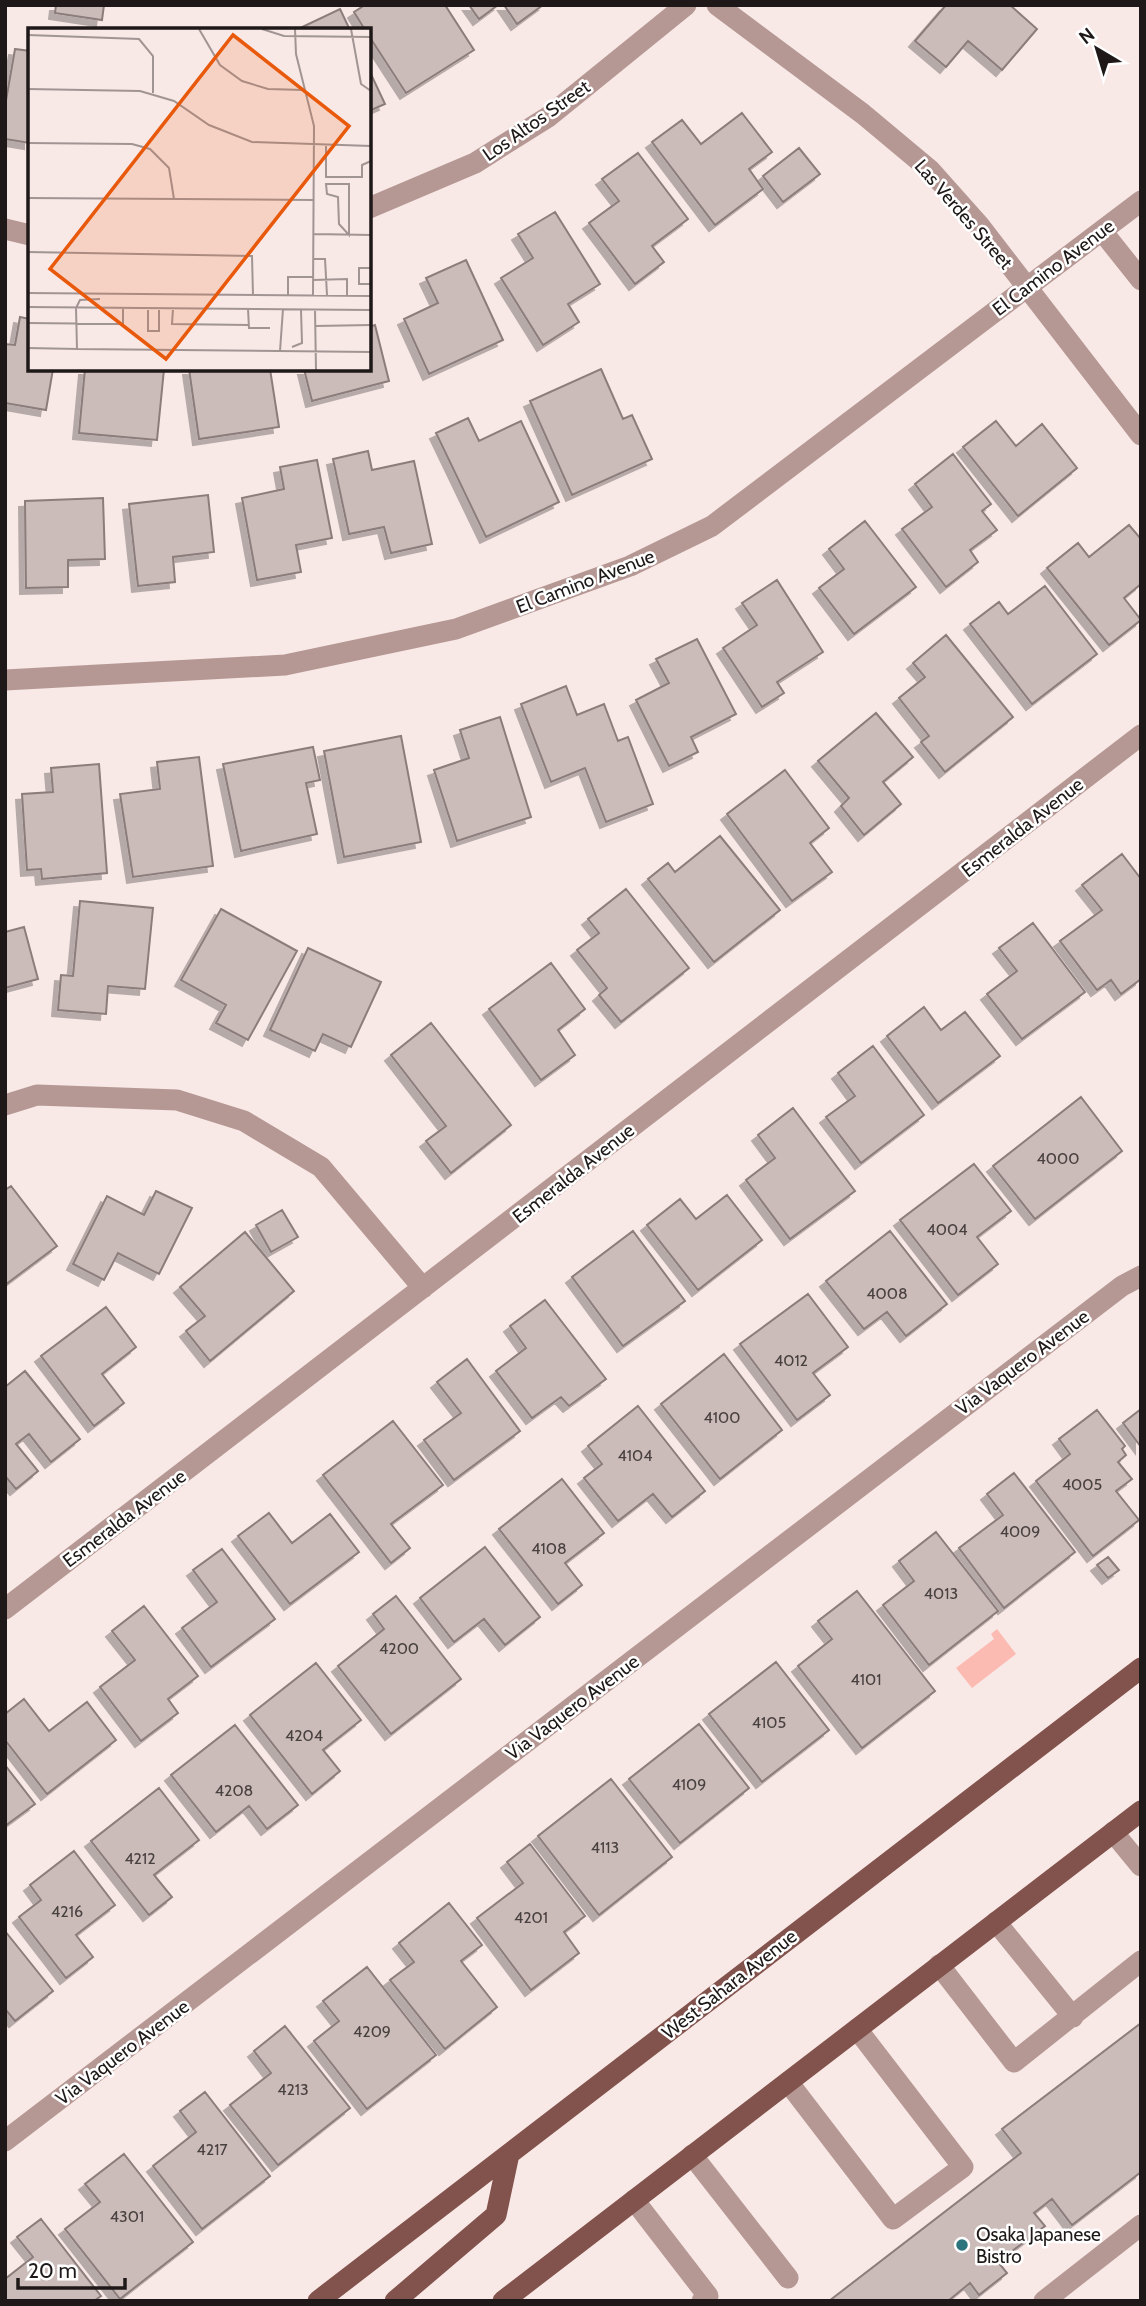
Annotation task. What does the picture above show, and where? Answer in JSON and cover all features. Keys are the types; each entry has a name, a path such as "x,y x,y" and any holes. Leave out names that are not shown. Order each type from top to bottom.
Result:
{"main road":[{"name":"West Sahara Avenue","path":"318,2301 1141,1668"},
{"path":"503,2301 1141,1811"},
{"path":"395,2301 496,2216 509,2154"}],"street":[{"name":"Los Altos Street","path":"371,207 475,163 537,123 686,5"},
{"name":"Las Verdes Street","path":"717,5 863,114 930,170 1138,424"},
{"name":"El Camino Avenue","path":"5,680 285,665 456,629 630,566 712,526 1141,201"},
{"path":"5,229 28,235"},
{"path":"1102,231 1141,280"},
{"name":"Esmeralda Avenue","path":"5,1609 1141,735"},
{"path":"5,1105 37,1095 177,1100 244,1121 321,1167 423,1288"},
{"name":"Via Vaquero Avenue","path":"5,2141 1122,1286 1141,1276"},
{"path":"1113,1832 1141,1866"},
{"path":"996,1922 1073,2017"},
{"path":"939,1965 1014,2062 1141,1961"},
{"path":"788,2082 893,2219 963,2167 857,2029"},
{"path":"692,2155 788,2278"},
{"path":"634,2200 708,2296 702,2301"},
{"path":"1044,2301 1141,2225"}],"shaded area":[{"path":"997,1629 1016,1654 972,1688 956,1668 994,1639 991,1634"}],"building":[{"path":"56,5 104,5 102,20 55,13"},
{"path":"365,5 445,5 474,50 406,93 371,39 371,28 364,28 354,12"},
{"path":"469,5 498,5 479,19"},
{"path":"504,5 543,5 517,24"},
{"path":"946,5 1010,5 1037,29 1002,70 968,41 946,67 915,41"},
{"path":"340,9 349,28 300,28"},
{"path":"15,49 28,51 28,143 5,139 5,106"},
{"path":"371,74 385,104 371,110"},
{"path":"742,113 772,152 749,169 763,189 715,225 652,142 682,120 701,144"},
{"path":"799,148 820,174 783,202 763,176"},
{"path":"638,153 688,219 652,246 664,262 635,284 589,223 619,201 602,179"},
{"path":"555,212 600,284 568,304 579,322 543,345 501,278 533,258 518,234"},
{"path":"466,260 503,340 429,374 404,319 438,303 426,278"},
{"path":"20,317 28,319 28,371 53,371 46,410 5,403 5,344 15,345"},
{"path":"375,325 389,381 312,401 304,371 371,371 371,326"},
{"path":"601,369 623,419 632,415 652,459 572,495 530,401"},
{"path":"85,371 164,371 157,440 79,433"},
{"path":"189,371 270,371 279,427 199,439"},
{"path":"468,418 479,441 521,421 559,502 486,537 436,433"},
{"path":"996,421 1016,446 1042,424 1077,468 1018,516 963,447"},
{"path":"368,451 372,470 414,461 432,544 391,553 384,527 349,534 333,459"},
{"path":"953,454 991,504 982,511 997,530 970,550 978,562 946,587 902,529 932,507 915,484"},
{"path":"317,460 332,538 296,545 301,572 257,580 242,498 284,489 280,467"},
{"path":"208,495 214,552 173,557 175,582 138,586 129,504"},
{"path":"103,498 105,559 68,560 68,587 26,588 25,501"},
{"path":"865,521 916,587 854,634 819,588 844,569 829,549"},
{"path":"1129,525 1141,539 1141,584 1124,598 1141,620 1109,645 1047,568 1078,543 1089,557"},
{"path":"777,580 823,652 777,682 784,693 762,707 723,648 757,625 742,603"},
{"path":"1045,586 1097,654 1032,704 970,624 999,602 1008,614"},
{"path":"946,635 1013,717 945,772 921,742 929,736 899,698 925,677 913,663"},
{"path":"697,639 736,714 691,737 698,752 669,766 636,700 669,683 656,659"},
{"path":"566,686 577,715 604,704 618,741 628,737 653,804 606,822 585,768 551,782 521,704"},
{"path":"876,713 913,757 883,782 901,804 864,835 841,806 849,798 818,761"},
{"path":"500,717 531,817 457,841 434,770 469,758 460,730"},
{"path":"401,736 421,842 344,857 324,751"},
{"path":"313,747 320,780 306,783 317,834 241,851 223,764"},
{"path":"199,757 213,866 133,877 120,794 160,789 157,762"},
{"path":"99,764 107,873 42,879 41,869 27,870 22,794 53,792 51,768"},
{"path":"785,770 829,828 810,843 832,872 792,901 727,814"},
{"path":"720,836 780,910 714,962 648,879 668,863 675,872"},
{"path":"1122,854 1141,879 1141,979 1121,994 1111,980 1097,990 1060,941 1102,910 1082,885"},
{"path":"626,889 689,968 621,1022 599,995 607,988 577,950 599,933 588,919"},
{"path":"80,901 153,908 145,989 108,986 106,1014 58,1010 61,975 73,976"},
{"path":"221,909 297,951 248,1040 216,1023 226,1005 181,980"},
{"path":"1033,923 1085,992 1022,1039 987,994 1017,971 999,948"},
{"path":"24,927 38,979 5,988 5,932"},
{"path":"308,948 381,982 351,1047 323,1034 315,1051 270,1030"},
{"path":"551,963 585,1009 558,1030 575,1055 541,1080 489,1009"},
{"path":"924,1007 941,1030 965,1012 1000,1056 938,1103 887,1036"},
{"path":"431,1023 511,1125 451,1173 426,1141 446,1126 391,1055"},
{"path":"873,1046 924,1115 861,1163 826,1117 855,1096 838,1073"},
{"path":"1081,1097 1122,1151 1035,1219 993,1166"},
{"path":"793,1108 855,1191 790,1239 746,1180 775,1158 758,1135"},
{"path":"974,1164 1011,1211 977,1237 998,1264 958,1295 900,1220"},
{"path":"11,1186 57,1246 5,1285 5,1190"},
{"path":"156,1191 192,1208 159,1274 118,1253 104,1280 73,1264 107,1196 144,1215"},
{"path":"727,1195 762,1240 698,1290 647,1225 680,1199 696,1219"},
{"path":"282,1210 298,1237 271,1252 256,1225"},
{"path":"633,1231 685,1301 623,1346 572,1277"},
{"path":"890,1231 947,1304 906,1336 887,1312 864,1329 826,1281"},
{"path":"245,1232 294,1291 210,1361 186,1331 205,1316 180,1287"},
{"path":"808,1294 848,1347 813,1373 830,1395 797,1420 740,1344"},
{"path":"545,1300 606,1379 569,1406 561,1397 532,1418 496,1371 526,1348 510,1326"},
{"path":"106,1307 136,1347 102,1374 124,1403 94,1426 41,1356"},
{"path":"724,1354 782,1430 720,1479 661,1404"},
{"path":"467,1359 520,1431 454,1480 424,1440 461,1413 437,1382"},
{"path":"25,1371 80,1439 51,1462 29,1434 16,1444 38,1471 16,1489 5,1476 5,1387"},
{"path":"638,1406 705,1491 672,1517 653,1494 618,1521 584,1478 602,1464 588,1446"},
{"path":"1141,1409 1141,1447 1123,1423"},
{"path":"1097,1410 1125,1446 1122,1449 1126,1455 1118,1462 1132,1479 1116,1491 1139,1520 1093,1556 1036,1481 1070,1454 1059,1439"},
{"path":"393,1421 443,1485 391,1524 410,1548 391,1563 323,1475"},
{"path":"1014,1473 1075,1552 1004,1608 959,1548 1003,1515 987,1494"},
{"path":"562,1479 604,1533 565,1563 582,1585 558,1604 499,1529"},
{"path":"269,1513 292,1543 330,1514 359,1552 290,1604 238,1536"},
{"path":"936,1532 998,1611 929,1665 883,1605 914,1581 899,1561"},
{"path":"485,1547 540,1617 505,1645 484,1619 454,1642 420,1598"},
{"path":"222,1549 275,1619 211,1667 182,1628 217,1602 193,1570"},
{"path":"1108,1557 1119,1570 1108,1578 1097,1565"},
{"path":"857,1591 935,1691 862,1748 798,1666 832,1639 818,1621"},
{"path":"396,1596 461,1679 391,1734 338,1666 384,1629 373,1614"},
{"path":"144,1606 198,1676 168,1699 178,1713 141,1741 100,1687 135,1660 112,1631"},
{"path":"776,1662 829,1730 762,1782 709,1714"},
{"path":"316,1663 361,1720 323,1750 340,1771 312,1794 250,1715"},
{"path":"24,1699 49,1731 87,1702 116,1740 47,1794 5,1740 5,1714"},
{"path":"699,1724 749,1788 680,1843 629,1779"},
{"path":"235,1725 298,1805 267,1829 249,1806 216,1832 171,1775"},
{"path":"5,1765 35,1804 5,1826"},
{"path":"611,1779 672,1857 599,1915 538,1836"},
{"path":"159,1788 199,1840 154,1875 172,1897 149,1915 91,1841"},
{"path":"530,1844 585,1916 564,1932 579,1953 531,1990 477,1918 523,1883 507,1862"},
{"path":"74,1851 115,1905 76,1935 93,1957 66,1978 19,1917 41,1900 30,1885"},
{"path":"449,1903 482,1945 461,1961 497,2007 445,2049 390,1980 414,1962 399,1943"},
{"path":"5,1931 53,1991 15,2021 5,2009"},
{"path":"367,1967 436,2055 367,2109 314,2041 339,2021 323,2001"},
{"path":"1141,2023 1141,2172 1072,2225 1052,2199 1034,2213 1045,2226 998,2262 1007,2273 979,2295 970,2283 948,2301 829,2301 1021,2153 1002,2129"},
{"path":"285,2026 350,2108 278,2165 230,2105 271,2073 254,2051"},
{"path":"205,2092 270,2176 202,2229 153,2166 196,2132 180,2111"},
{"path":"124,2154 193,2242 120,2299 65,2229 100,2202 85,2184"},
{"path":"41,2219 101,2296 94,2301 5,2301 5,2279 33,2257 17,2237"}],"place":[{"name":"Osaka Japanese Bistro","path":"962,2245"}]}
